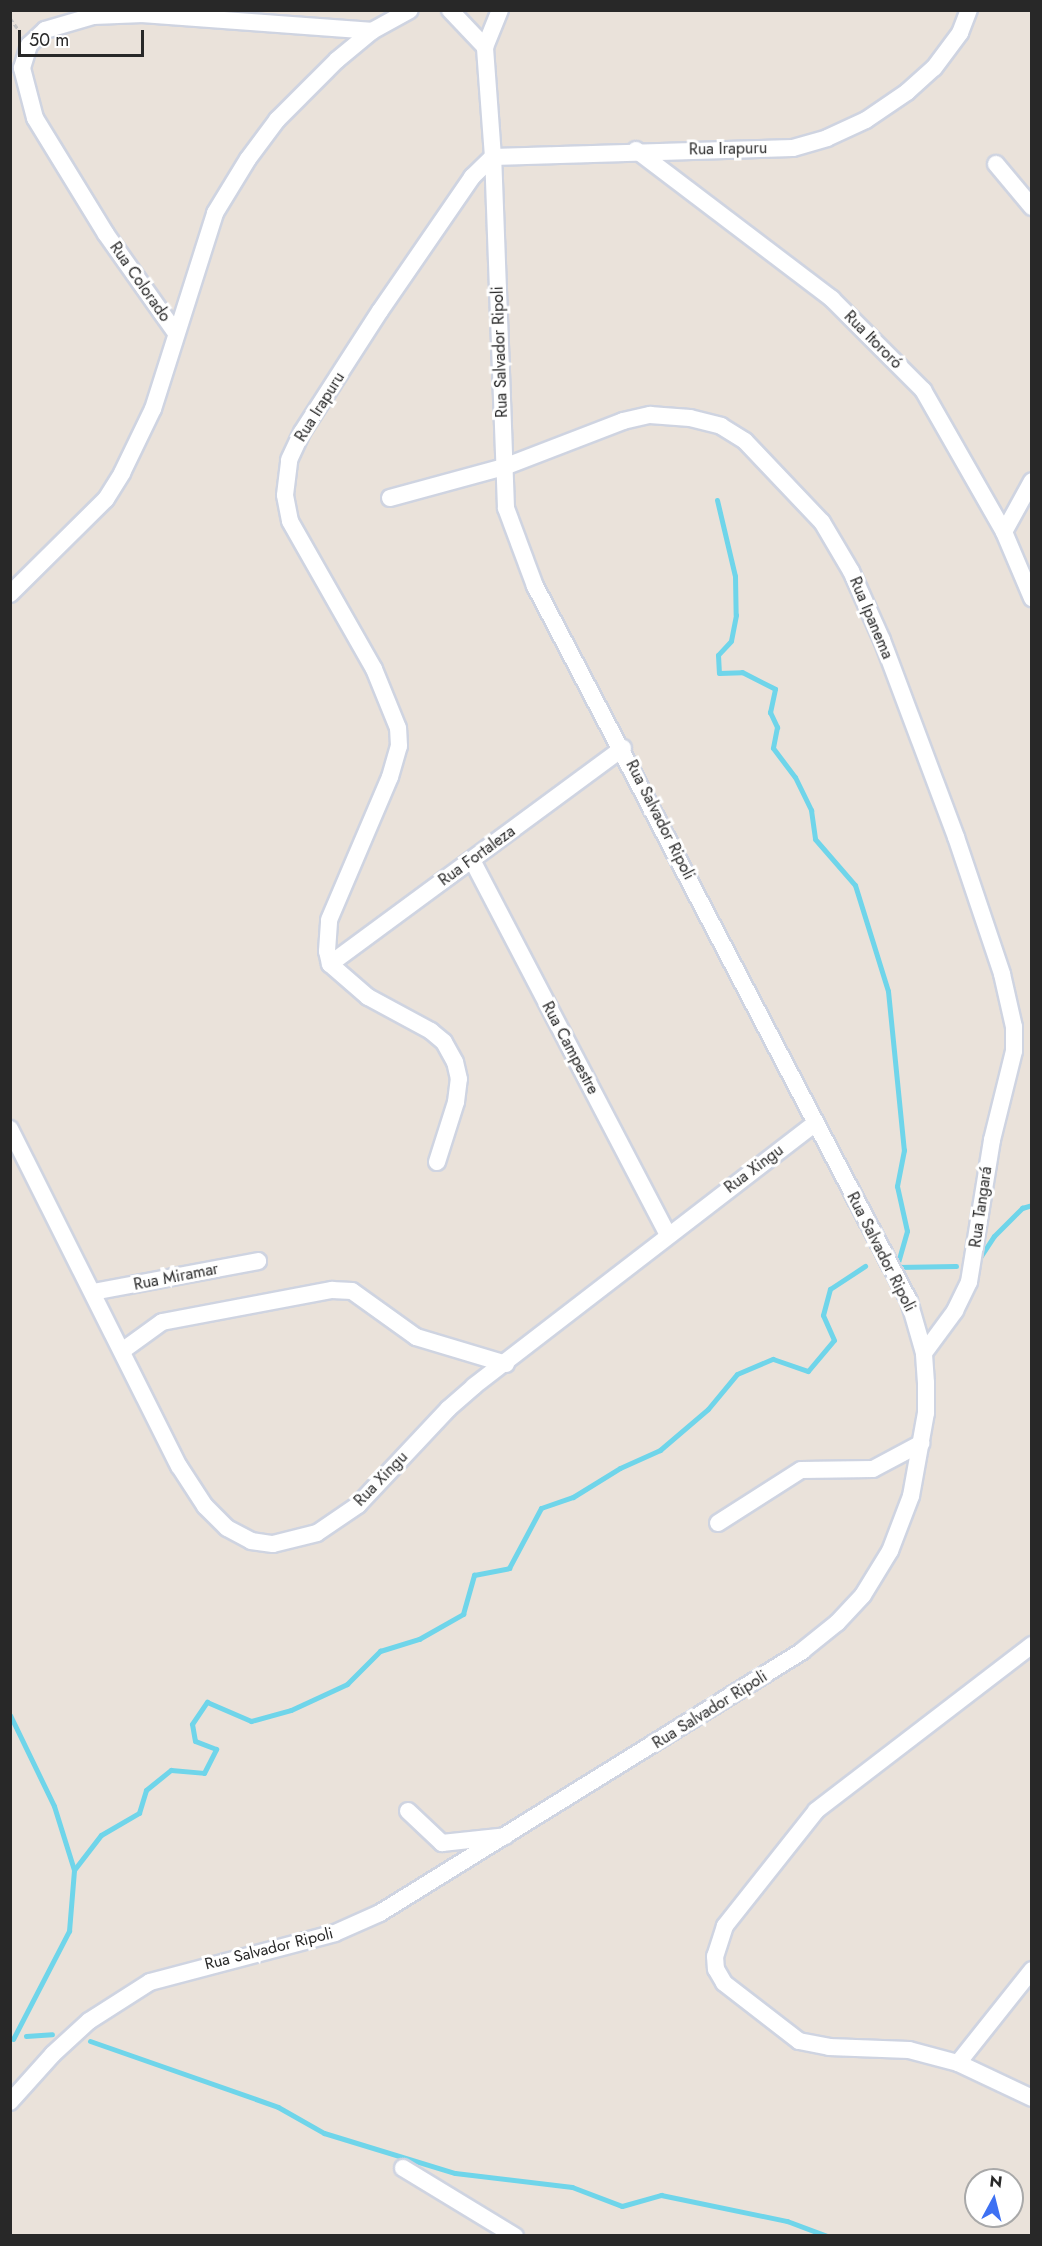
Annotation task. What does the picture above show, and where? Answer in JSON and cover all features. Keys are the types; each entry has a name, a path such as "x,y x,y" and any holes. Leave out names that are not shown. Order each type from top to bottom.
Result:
{"street":[{"path":"176,333 214,213 248,159 305,90 372,31 410,10"},
{"path":"450,10 485,47"},
{"name":"Rua Salvador Ripoli","path":"10,2102 53,2054 89,2021 150,1982 336,1933 380,1913 802,1651 837,1623 863,1595 890,1551 911,1496 926,1413 924,1353 909,1301 623,748 521,557 506,508 493,157 485,47 500,10"},
{"name":"Rua Irapuru","path":"330,964 329,920 390,777 399,746 398,728 374,669 290,521 285,495 289,460 302,432 380,311 472,177 493,157 636,150 793,148 827,138 866,120 907,92 953,42 969,10"},
{"name":"Rua Colorado","path":"10,594 106,499 117,482 153,409 176,333 106,234 35,118 22,68 29,45 45,30 63,22 103,15 144,14 372,31"},
{"name":"Rua Itororó","path":"636,150 832,299 923,390 1004,532 1032,597"},
{"path":"996,164 1032,207"},
{"name":"Rua Ipanema","path":"390,498 504,467 623,421 650,415 690,418 721,426 745,441 822,522 851,571 882,640 956,837 1005,984 1014,1027 1014,1051"},
{"path":"1004,532 1032,481"},
{"name":"Rua Fortaleza","path":"330,964 623,748"},
{"name":"Rua Campestre","path":"472,860 668,1235"},
{"path":"330,964 368,997 431,1031 450,1052 459,1079 456,1102 437,1162"},
{"path":"1014,1051 1032,1046"},
{"name":"Rua Tangará","path":"924,1353 956,1311 969,1282 992,1140 1014,1051"},
{"name":"Rua Xingu","path":"10,1129 178,1466 205,1506 226,1528 251,1541 273,1544 317,1533 358,1505 448,1409 668,1235 815,1123"},
{"name":"Rua Miramar","path":"93,1292 258,1261"},
{"path":"122,1351 162,1322 332,1290 352,1291 416,1337 506,1364"},
{"path":"718,1523 801,1470 873,1469 922,1443"},
{"path":"1032,1645 816,1811 754,1886 717,1942 716,1969 724,1983 799,2041 829,2047 909,2050 958,2063 1032,2098"},
{"path":"408,1811 442,1843 507,1836"},
{"path":"958,2063 1032,1970"},
{"path":"403,2168 515,2235"}],"waterway":[{"path":"717,500 735,576 736,615 731,641 718,655 719,673 742,672 775,689 770,712 777,727 773,748 795,777 811,810 815,839 855,885 888,991 904,1150 897,1186 907,1231 897,1267 956,1266"},
{"path":"979,1259 994,1236 1022,1208 1032,1205"},
{"path":"13,2039 69,1931 74,1870 101,1835 139,1813 146,1790 171,1770 204,1773 216,1749 195,1741 192,1724 207,1702 251,1721 291,1710 347,1684 380,1651 419,1639 463,1614 474,1575 509,1568 541,1508 573,1497 620,1468 660,1450 708,1409 737,1374 773,1359 808,1371 834,1340 823,1315 830,1289 865,1266"},
{"path":"10,1715 54,1806 74,1870"},
{"path":"26,2036 52,2034"},
{"path":"90,2041 278,2107 324,2133 455,2173 572,2187 622,2206 661,2195 787,2221 827,2236"}]}
